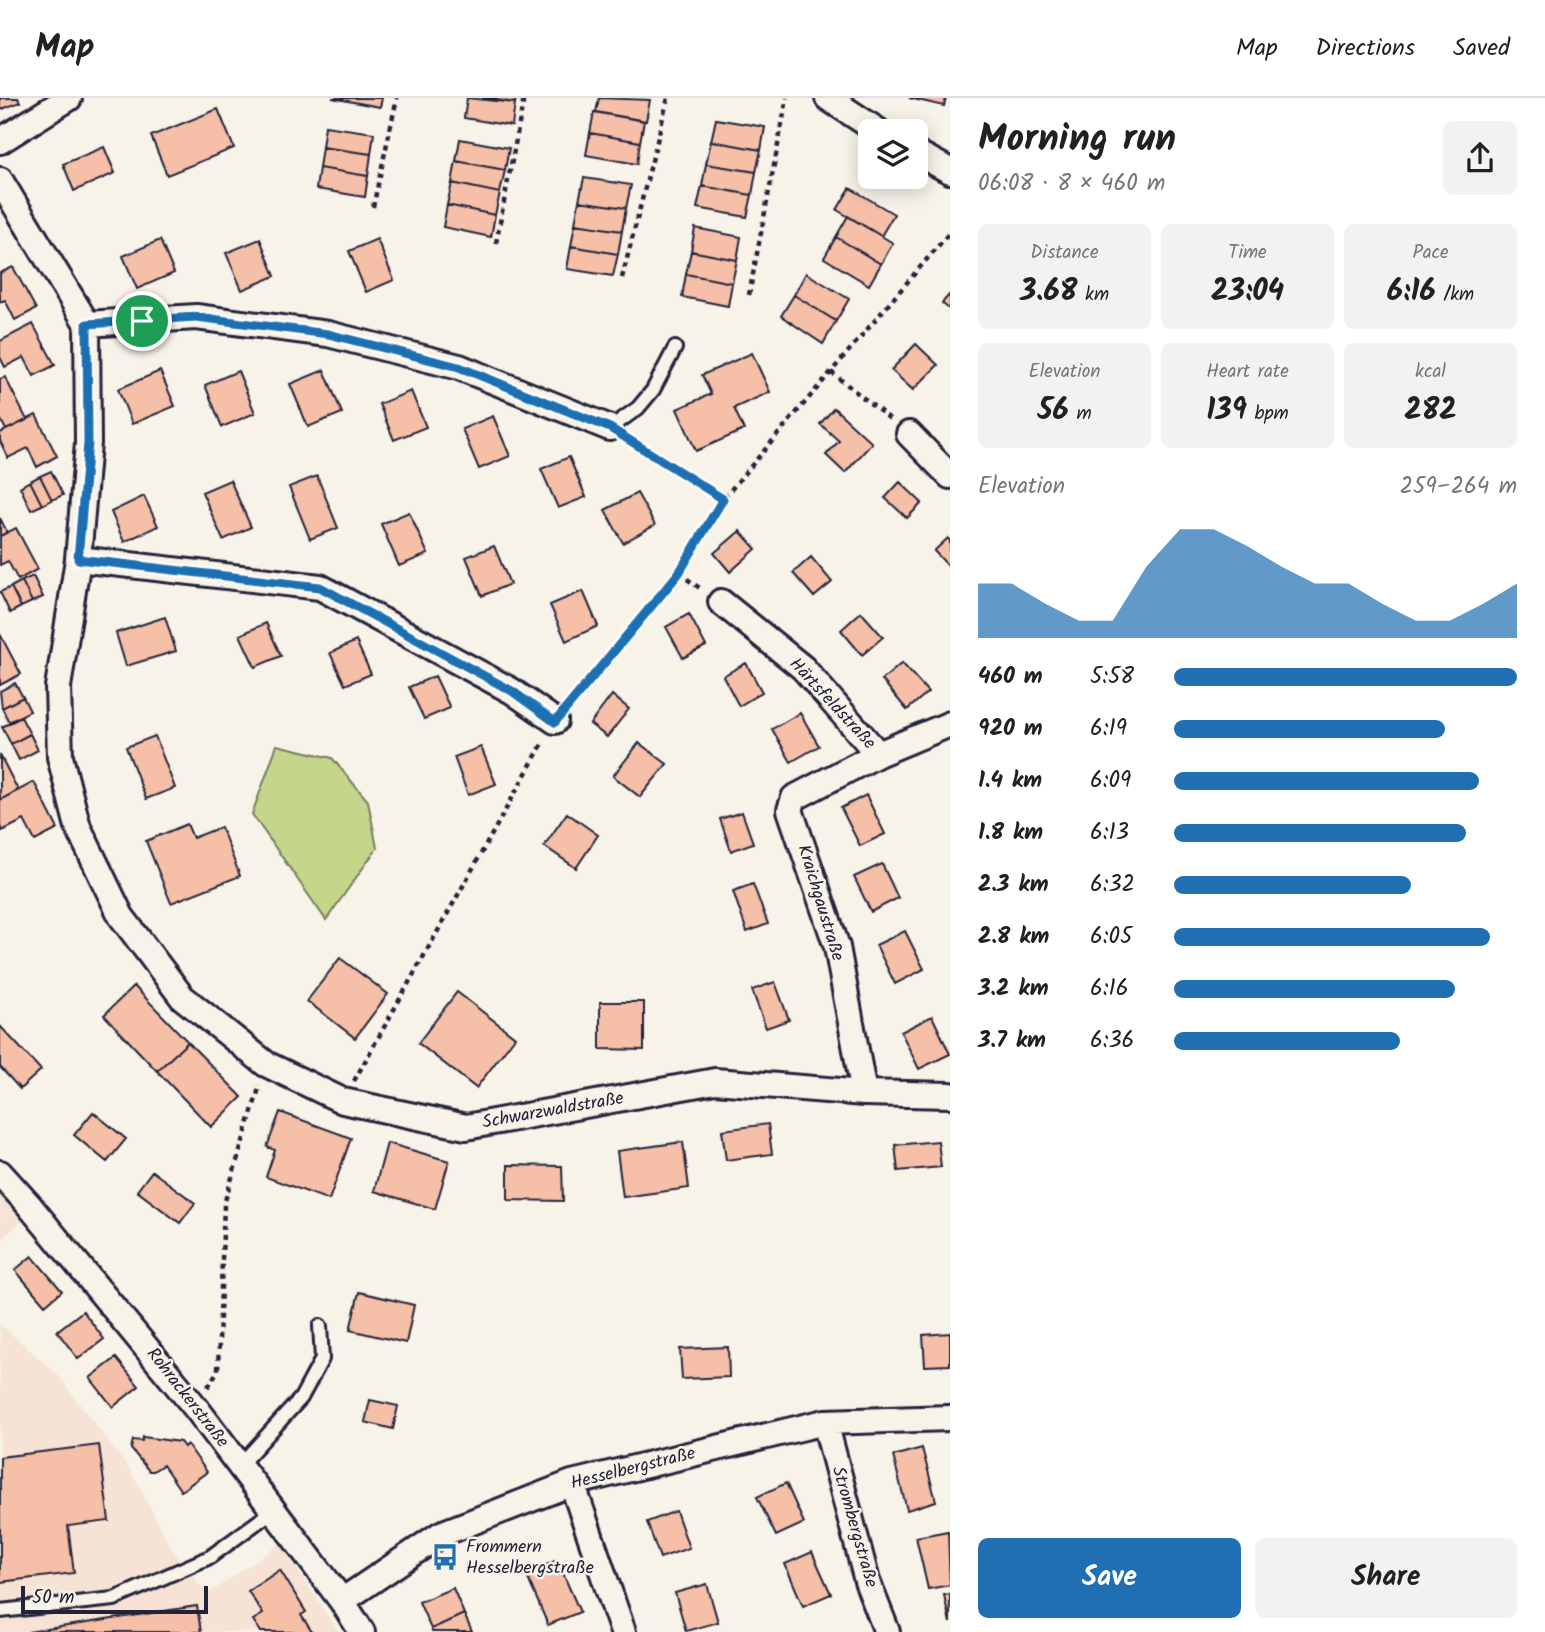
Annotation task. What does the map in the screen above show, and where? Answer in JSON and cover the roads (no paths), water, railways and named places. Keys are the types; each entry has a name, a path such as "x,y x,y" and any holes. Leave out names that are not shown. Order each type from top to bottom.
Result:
{"street":[{"path":"0,141 69,98"},
{"path":"828,98 860,119"},
{"path":"928,159 950,171"},
{"path":"0,180 87,324 196,317 328,334 459,367 610,428"},
{"name":"Schwarzwaldstraße","path":"87,324 88,443 78,559 58,687 60,757 78,827 121,916 182,997 266,1064 343,1101 467,1127 715,1081 864,1093 950,1095"},
{"path":"909,434 950,476"},
{"path":"78,559 320,587 512,691 555,722"},
{"name":"Härtsfeldstraße","path":"721,602 803,668 878,754"},
{"path":"878,754 950,724"},
{"name":"Kraichgaustraße","path":"864,1093 837,947 790,810 794,798 878,754"},
{"name":"Rohrackerstraße","path":"0,1173 29,1204 196,1408 342,1601 362,1632"},
{"name":"Hesselbergstraße","path":"342,1601 441,1534 572,1483 825,1422 950,1418"},
{"name":"Strombergstraße","path":"825,1422 867,1581 887,1632"},
{"path":"572,1483 623,1632"}],"lane":[{"path":"610,428 638,408 653,390 675,348"},
{"path":"240,1465 301,1398 322,1359 320,1326"},
{"path":"0,1611 114,1599 210,1557 274,1510"}],"place":[{"name":"Frommern Hesselbergstraße","path":"445,1557"}]}
